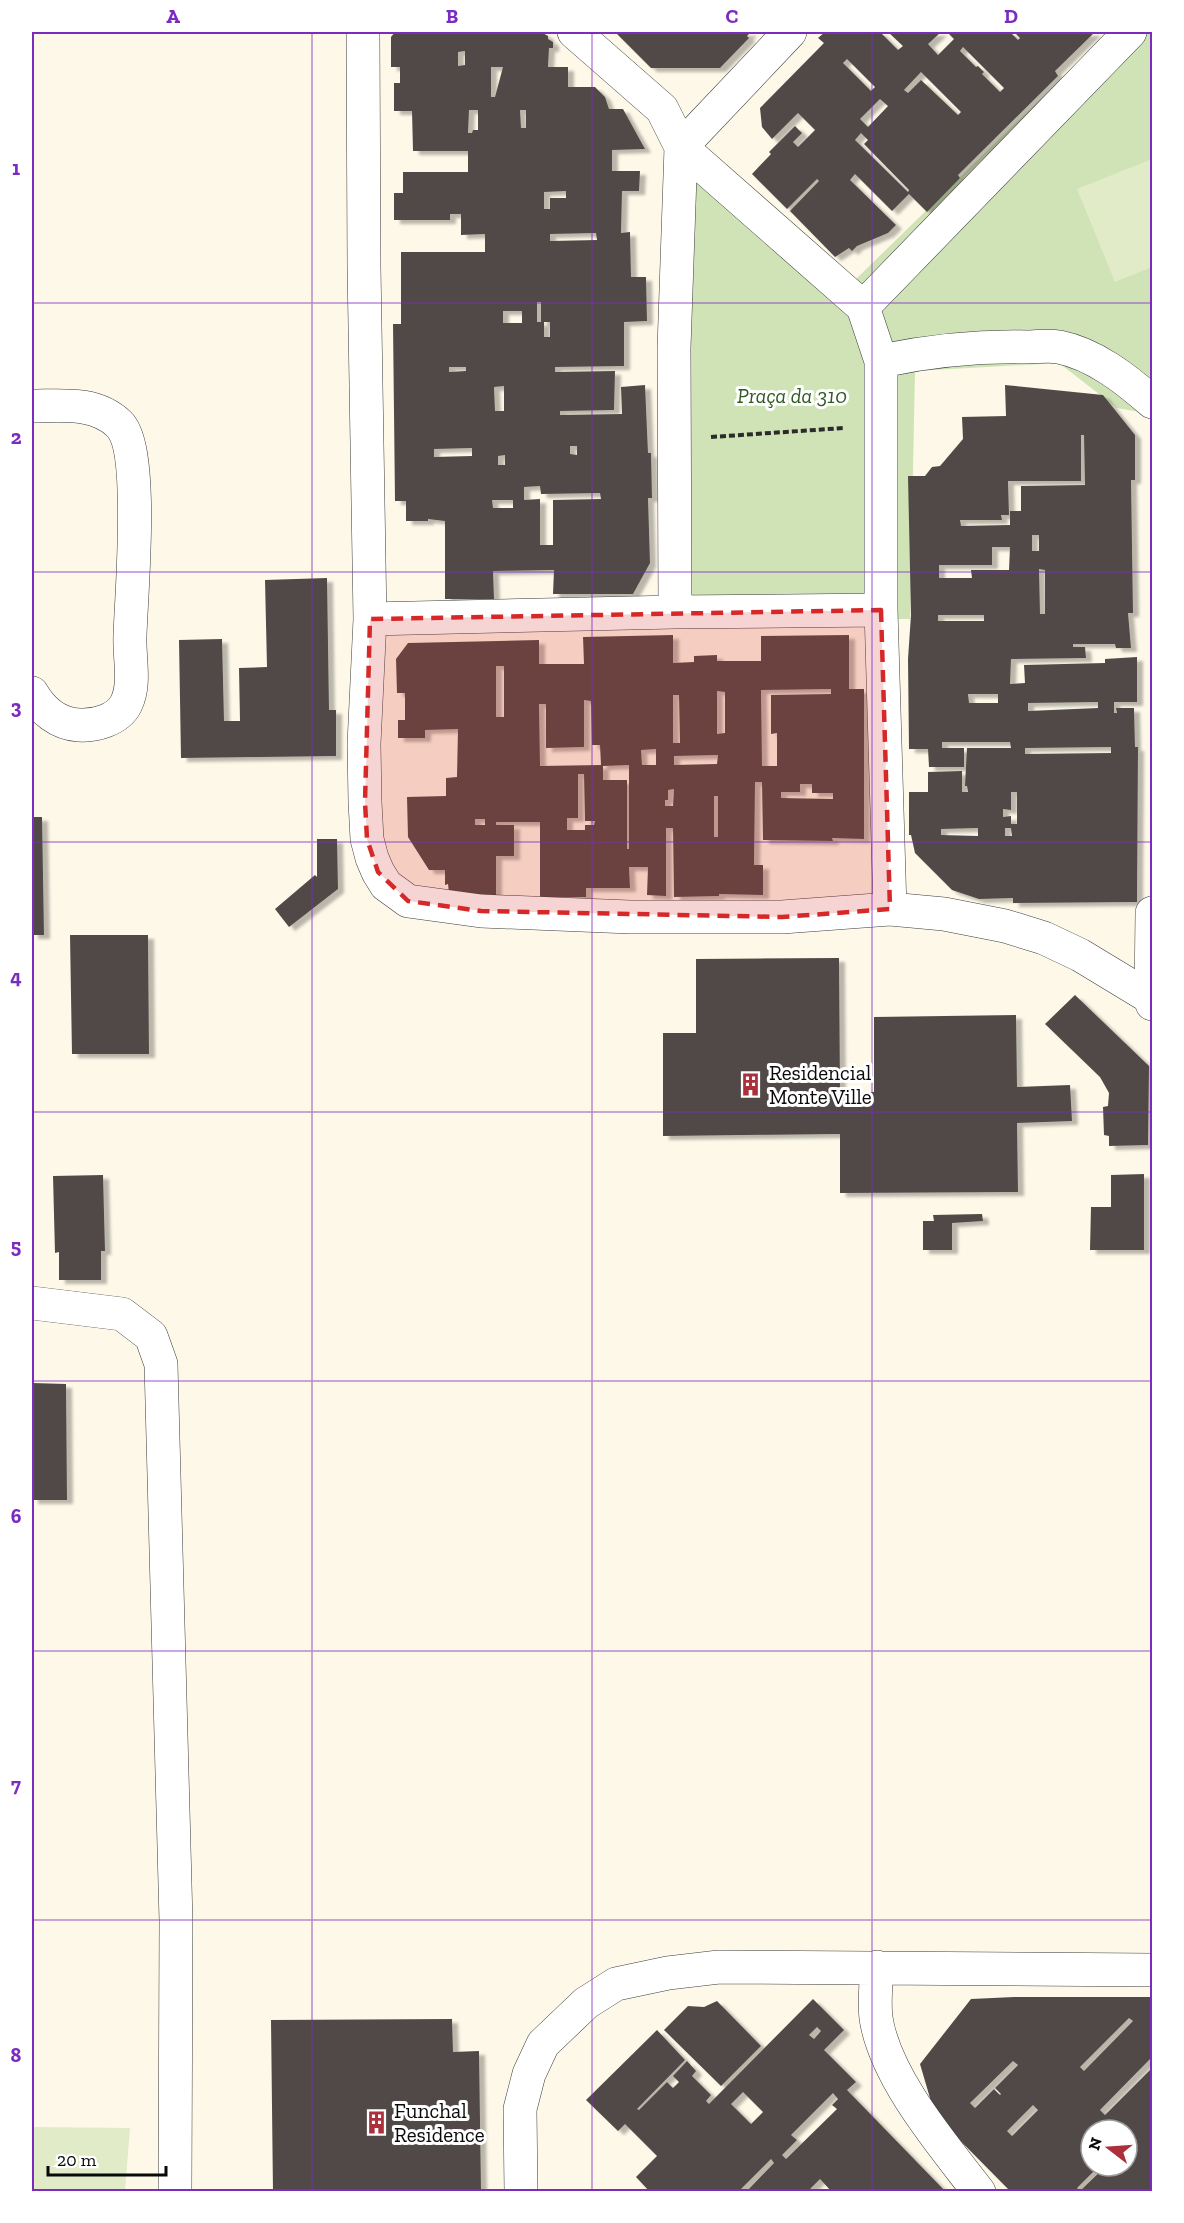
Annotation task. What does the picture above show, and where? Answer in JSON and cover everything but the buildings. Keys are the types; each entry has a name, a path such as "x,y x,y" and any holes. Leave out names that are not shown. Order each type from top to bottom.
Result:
{"street":[{"path":"363,32 364,267 370,619 364,744 367,839 378,872 395,894 408,902 481,911 630,917 782,917 890,909 944,914 1005,926 1044,938 1080,955 1152,1001"},
{"path":"574,32 662,110 681,147 863,307 881,361 881,610 890,909"},
{"path":"675,612 674,359 681,147 790,32"},
{"path":"863,307 1130,32"},
{"path":"881,361 917,354 989,346 1058,347 1094,360 1130,382 1152,402"},
{"path":"32,406 81,406 94,409 120,425 127,438 134,487 129,644 131,677 126,706 111,719 91,726 73,725 52,717 39,705 32,693"},
{"path":"370,619 881,610"},
{"path":"1152,913 1152,1001"},
{"path":"32,1303 122,1314 151,1336 161,1364 176,1921 175,2192"},
{"path":"521,2192 520,2109 529,2074 543,2044 586,2003 616,1984 668,1973 719,1967 1152,1970"},
{"path":"877,1967 876,2018 889,2063 931,2130 979,2192"}],"path":[{"path":"710,437 852,428"}],"highlighted area":[{"path":"881,610 890,909 782,917 481,911 408,901 378,872 367,839 365,802 370,619"}],"green space":[{"name":"Praça da 310","path":"1109,32 1152,32 1152,414 1117,408 1059,363 915,371 910,619 667,618 671,155 855,280"},
{"path":"1152,159 1152,267 1115,282 1077,189"},
{"path":"32,2127 130,2128 125,2191 32,2191"}],"place":[{"name":"Residencial Monte Ville","path":"751,1084"},
{"name":"Funchal Residence","path":"376,2122"}]}
